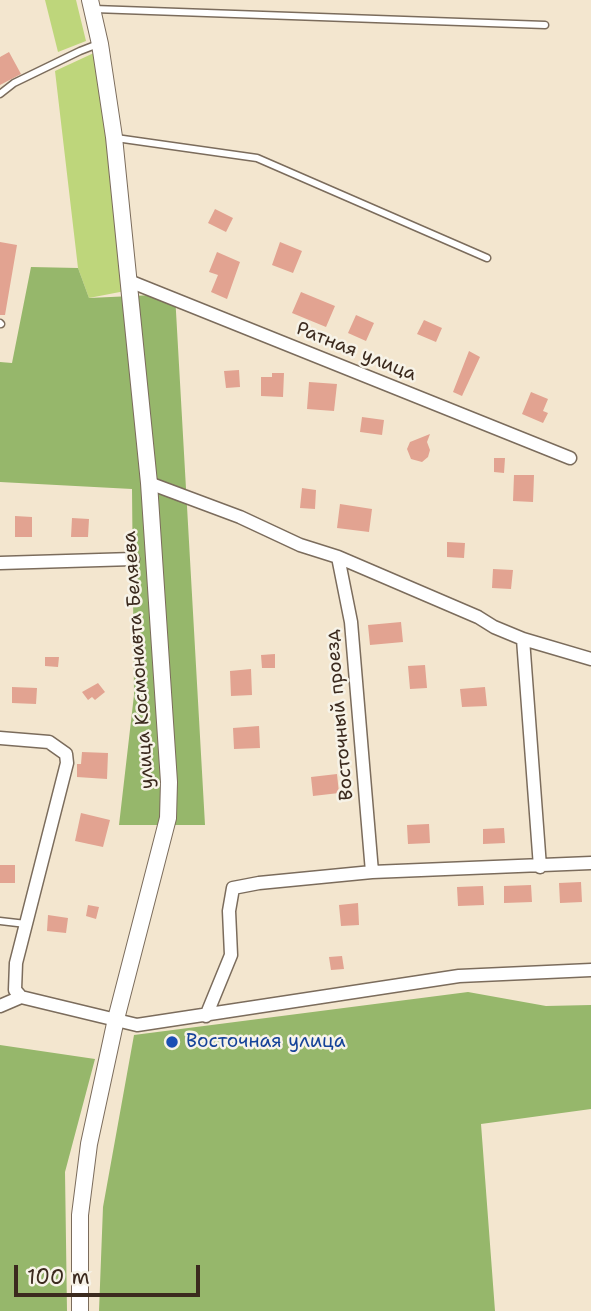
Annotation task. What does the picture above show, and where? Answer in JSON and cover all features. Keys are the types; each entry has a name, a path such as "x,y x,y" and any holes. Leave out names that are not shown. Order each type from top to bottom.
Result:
{"street":[{"name":"улица Космонавта Беляева","path":"80,1311 80,1215 89,1143 116,1019 168,818 169,782 149,483 114,137 94,4"},
{"name":"Ратная улица","path":"129,281 570,458"},
{"path":"149,483 240,517 300,545 338,557 523,639 591,659"},
{"name":"Восточный проезд","path":"338,557 351,622 372,872"},
{"path":"0,563 133,559"},
{"path":"523,639 540,867"},
{"path":"0,738 49,741 66,754 67,763 16,962 15,990 21,998"},
{"path":"206,1016 231,955 229,911 233,888 372,872 591,863"},
{"path":"0,1006 21,998 137,1025 459,976 591,970"}],"lane":[{"path":"94,4 545,25"},
{"path":"0,93 80,51 100,44"},
{"path":"114,137 257,158 487,258"},
{"path":"0,920 26,924"}],"green space":[{"path":"45,0 76,0 86,41 58,52"},
{"path":"96,52 125,291 89,298 78,268 55,71"},
{"path":"31,267 78,268 89,298 175,294 205,825 119,825 134,695 132,489 0,482 0,362 12,363"},
{"path":"468,992 546,1006 591,1005 591,1109 481,1124 495,1311 99,1311 103,1207 134,1035"},
{"path":"0,1045 95,1059 65,1172 67,1311 0,1311"}],"building":[{"path":"9,52 21,74 0,85 0,57"},
{"path":"215,209 233,218 226,232 208,223"},
{"path":"0,242 17,245 5,315 0,315"},
{"path":"280,242 302,251 293,273 272,265"},
{"path":"217,252 240,262 227,299 211,292 218,275 209,272"},
{"path":"301,292 335,306 326,327 292,313"},
{"path":"356,315 374,323 366,341 348,333"},
{"path":"424,320 442,328 436,342 417,334"},
{"path":"469,351 480,357 462,396 453,392"},
{"path":"239,370 240,387 226,388 224,371"},
{"path":"272,373 284,373 283,397 261,396 261,377 272,377"},
{"path":"309,382 337,384 334,411 307,409"},
{"path":"531,392 548,399 543,411 548,413 543,423 522,414"},
{"path":"362,417 384,420 382,435 360,432"},
{"path":"430,434 427,442 430,450 428,457 422,462 411,459 407,449 410,442"},
{"path":"494,458 505,458 504,473 494,472"},
{"path":"514,475 534,475 533,502 513,501"},
{"path":"302,488 316,490 315,509 300,508"},
{"path":"340,504 372,509 369,532 337,528"},
{"path":"15,516 32,517 32,537 15,537"},
{"path":"72,518 89,519 88,537 71,537"},
{"path":"447,542 465,543 464,558 447,557"},
{"path":"493,569 513,570 511,589 492,588"},
{"path":"401,622 403,642 370,645 368,625"},
{"path":"275,654 275,668 262,668 261,655"},
{"path":"45,657 59,657 58,667 45,666"},
{"path":"425,665 427,688 410,689 408,666"},
{"path":"251,669 252,695 231,696 230,671"},
{"path":"98,683 105,692 95,700 92,697 88,700 82,692"},
{"path":"12,687 37,688 36,704 12,703"},
{"path":"485,687 487,706 462,707 460,689"},
{"path":"259,726 260,748 234,749 233,728"},
{"path":"82,752 108,753 107,779 77,777 77,764 81,764"},
{"path":"337,774 339,793 313,796 311,777"},
{"path":"81,813 110,820 103,847 75,841"},
{"path":"429,824 430,843 408,844 407,825"},
{"path":"504,828 505,843 483,844 483,829"},
{"path":"0,865 15,865 15,883 0,883"},
{"path":"581,882 582,902 560,903 559,883"},
{"path":"531,885 532,902 504,903 504,886"},
{"path":"483,886 484,905 458,906 457,887"},
{"path":"358,903 359,925 341,926 339,905"},
{"path":"88,905 99,907 96,919 86,916"},
{"path":"48,915 68,918 66,933 47,931"},
{"path":"342,956 344,969 331,970 329,957"}],"place":[{"name":"Восточная улица","path":"172,1042"}]}
